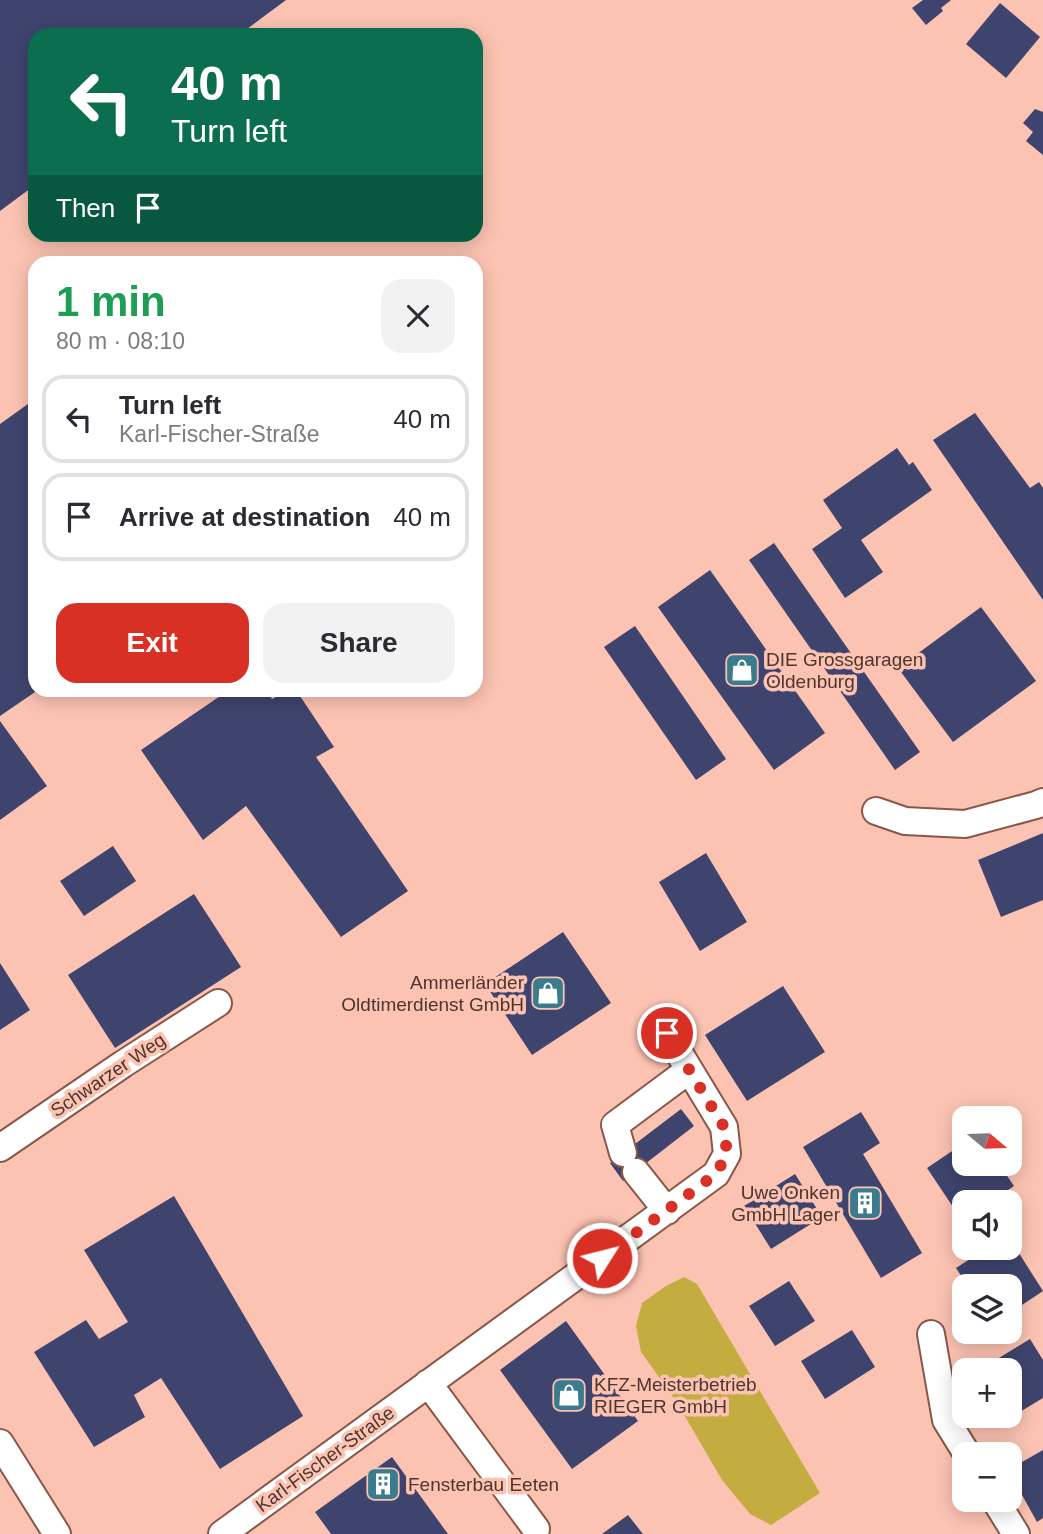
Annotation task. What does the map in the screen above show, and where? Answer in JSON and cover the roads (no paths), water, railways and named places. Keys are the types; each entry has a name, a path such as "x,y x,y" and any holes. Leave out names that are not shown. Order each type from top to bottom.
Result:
{"street":[{"path":"876,811 905,821 965,824 1043,802"},
{"name":"Schwarzer Weg","path":"0,1148 218,1003"},
{"name":"Karl-Fischer-Straße","path":"222,1534 716,1174 727,1154 724,1127 667,1033"},
{"path":"667,1210 629,1163 615,1125 689,1070"},
{"path":"931,1334 946,1420 960,1442"},
{"path":"428,1383 537,1528"},
{"path":"0,1443 57,1534"},
{"path":"1002,1512 1016,1534"}],"place":[{"name":"DIE Grossgaragen Oldenburg","path":"742,670"},
{"name":"Ammerländer Oldtimerdienst GmbH","path":"548,993"},
{"name":"Uwe Onken GmbH Lager","path":"865,1203"},
{"name":"KFZ-Meisterbetrieb RIEGER GmbH","path":"569,1395"},
{"name":"Fensterbau Eeten","path":"383,1484"}]}
